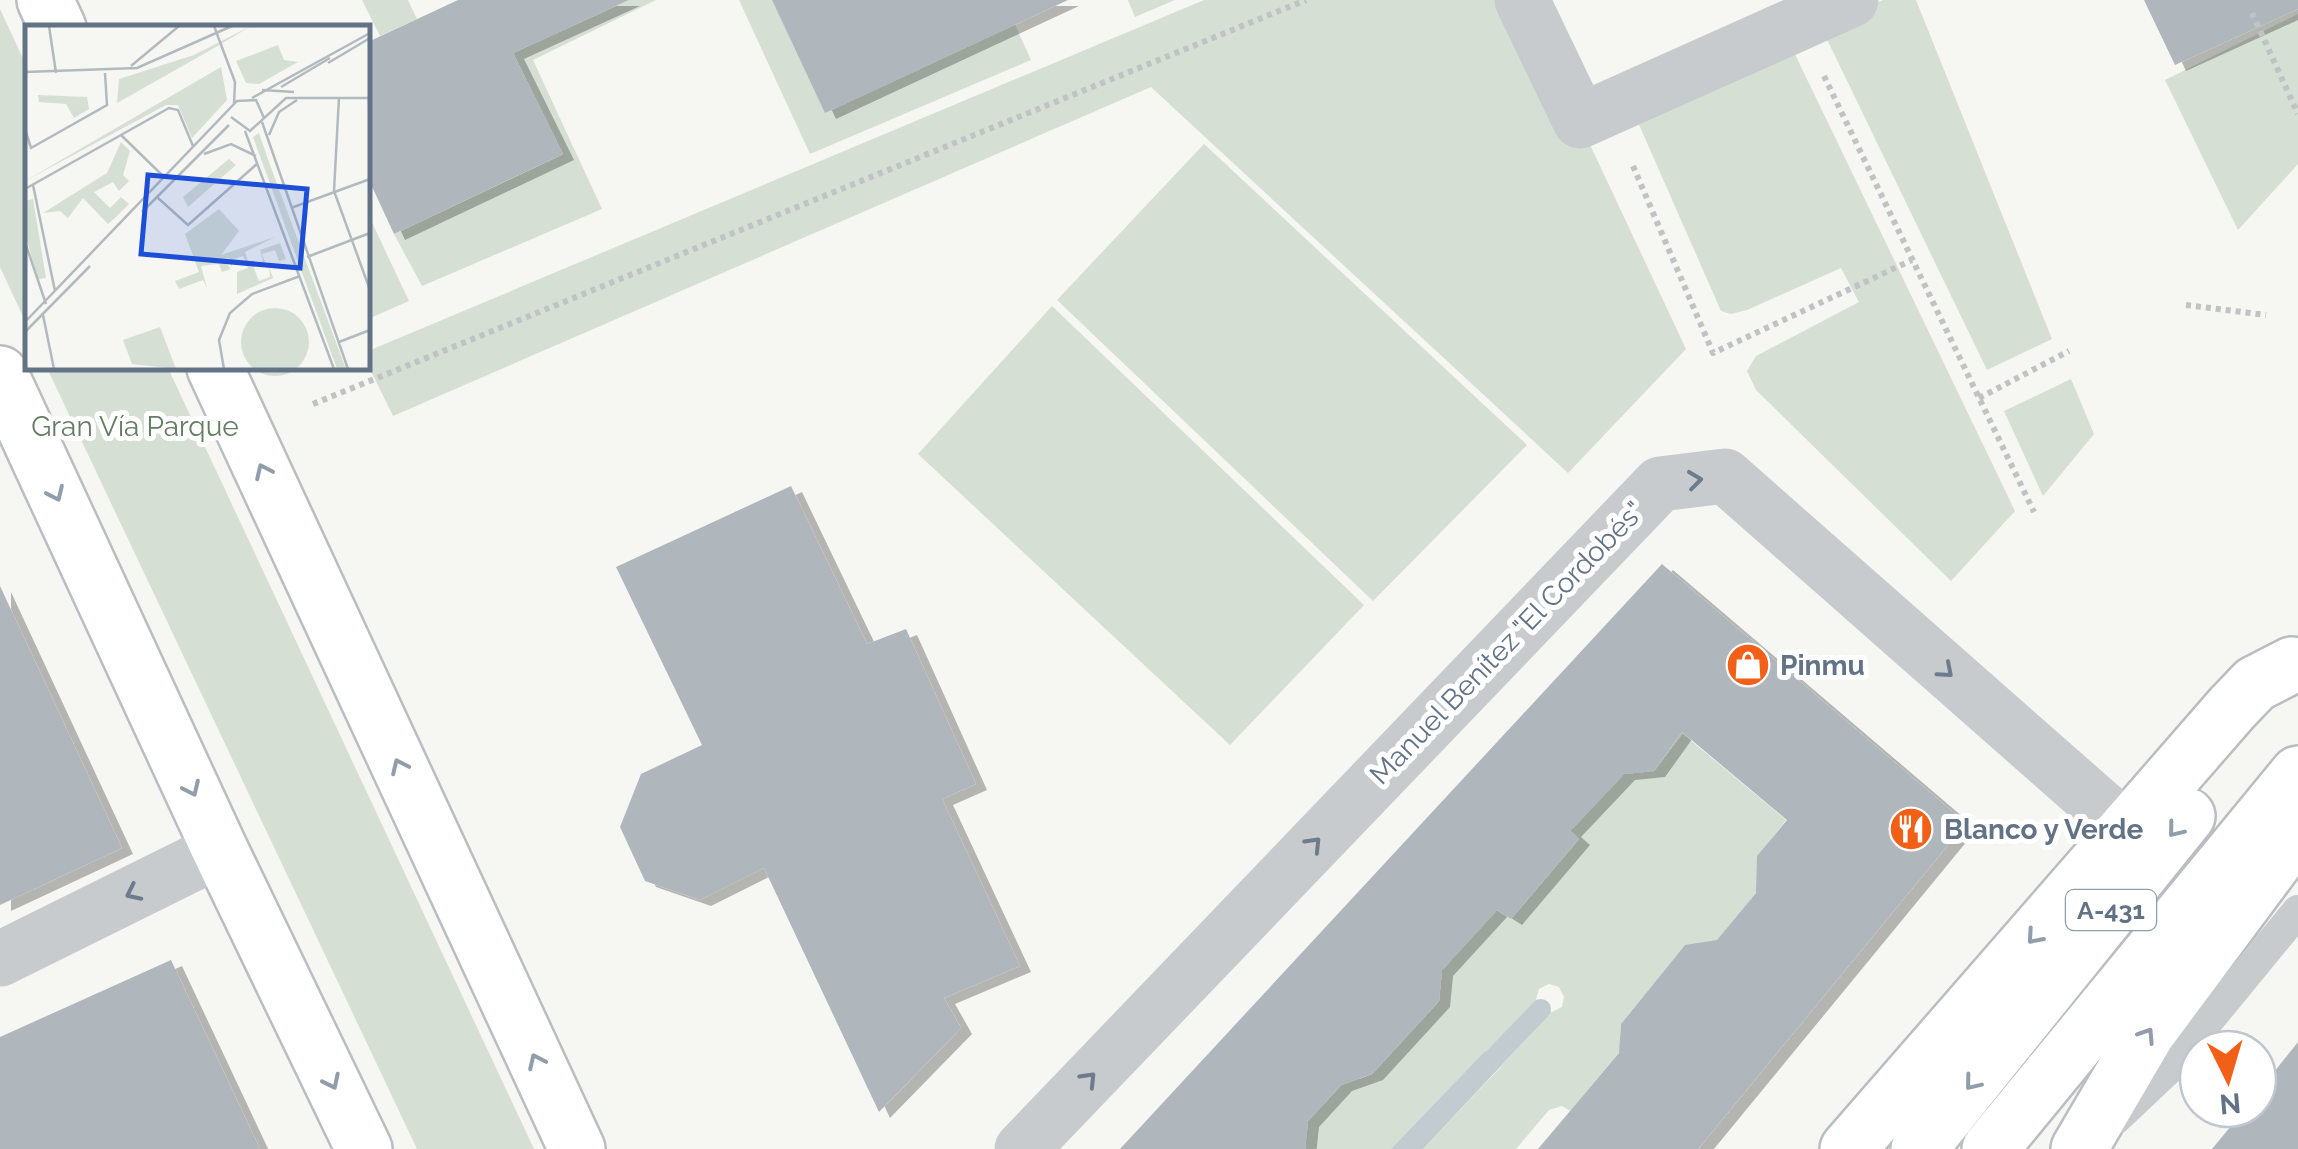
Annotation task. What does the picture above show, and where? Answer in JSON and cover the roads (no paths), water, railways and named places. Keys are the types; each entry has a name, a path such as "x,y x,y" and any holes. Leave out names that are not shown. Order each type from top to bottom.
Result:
{"main road":[{"path":"45,0 57,25"},
{"path":"216,370 577,1149"},
{"path":"0,374 220,850 364,1149"},
{"path":"1848,1149 2254,684 2295,662"},
{"name":"A-431","path":"1919,1149 2254,733 2295,662"},
{"name":"A-431","path":"1990,1149 2298,774"},
{"path":"2081,1149 2146,1033 2298,830"}],"street":[{"path":"1522,0 1580,121 1851,0"},
{"name":"Manuel Benítez \"El Cordobés\"","path":"1022,1149 1660,484 1726,476 2127,830"},
{"path":"0,959 220,850"}],"lane":[{"path":"2081,1149 2169,1068 2298,911"}],"waterway":[{"path":"1493,1059 1541,1009"}],"place":[{"name":"Pinmu","path":"1748,665"},
{"name":"Blanco y Verde","path":"1911,829"}],"park label":[{"name":"Gran Vía Parque","path":"135,426"}]}
